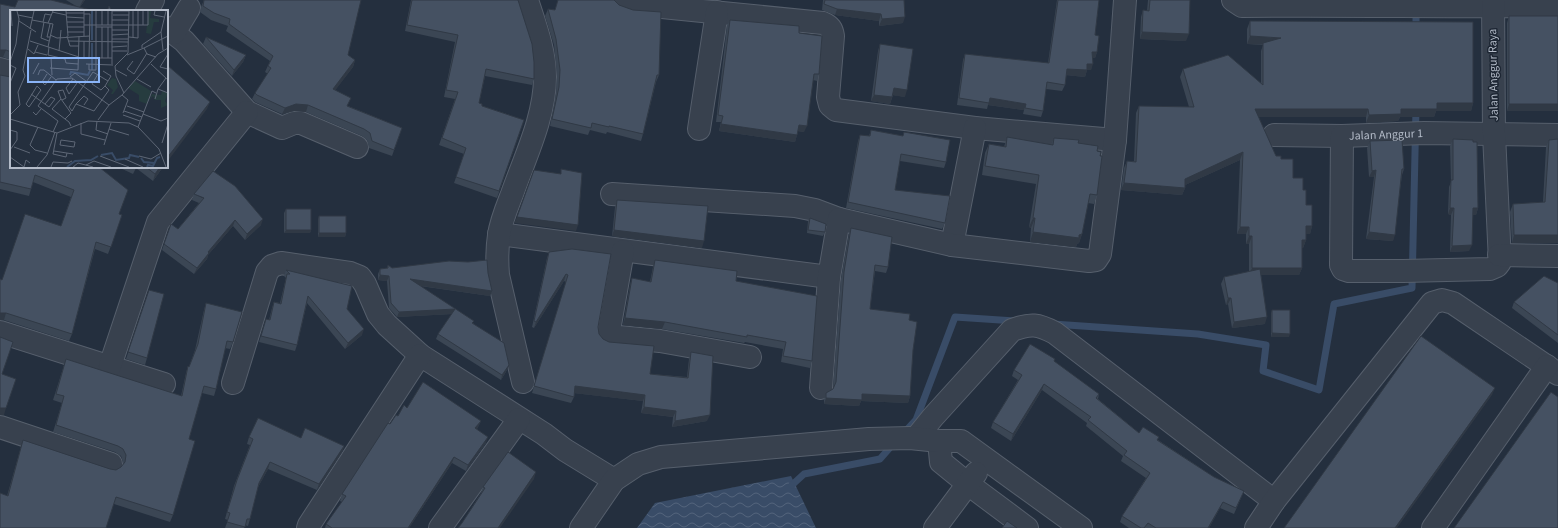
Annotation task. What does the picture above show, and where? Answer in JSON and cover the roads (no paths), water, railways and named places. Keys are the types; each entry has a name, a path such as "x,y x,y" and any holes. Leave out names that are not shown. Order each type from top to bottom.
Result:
{"street":[{"path":"148,10 153,0"},
{"path":"523,382 498,275 497,259 499,234 544,98 544,56 527,0"},
{"path":"622,0 632,4 824,23 828,25 832,30 833,36 828,97 830,105 836,110 975,128 1115,140"},
{"path":"612,194 796,206 815,210 839,219 952,245 1089,261 1096,260 1100,254 1115,140 1125,0"},
{"path":"1234,0 1242,6 1347,2 1417,6 1493,3 1558,6"},
{"name":"Jalan Anggur Raya","path":"1493,3 1494,134 1558,135"},
{"path":"189,8 170,31 184,41 247,112 282,128 294,123 301,123 357,147"},
{"path":"699,129 717,12"},
{"path":"0,69 10,72"},
{"path":"110,366 158,222 247,112"},
{"path":"952,245 975,128"},
{"path":"1342,136 1341,265 1343,269 1349,271 1403,271 1490,269 1497,266 1500,262 1494,134"},
{"name":"Jalan Anggur 1","path":"1276,135 1342,136 1494,134"},
{"path":"821,388 829,277 839,219"},
{"path":"499,234 829,277"},
{"path":"623,251 608,336 660,341 750,356"},
{"path":"1499,255 1558,256"},
{"path":"233,383 267,272 272,266 280,263 350,273 360,277 365,284 378,314 383,320 420,355 565,450 614,480"},
{"path":"1256,528 1274,501 1422,313 1432,303 1442,300 1452,303 1552,370 1433,528"},
{"path":"913,438 1012,330 1024,325 1041,326 1055,334 1274,501"},
{"path":"0,332 164,384"},
{"path":"308,528 420,355"},
{"path":"440,528 519,419"},
{"path":"0,427 111,464"},
{"path":"581,528 614,480 638,464 661,458 869,439 913,438 939,441 961,441 1081,528"},
{"path":"939,441 941,462 1027,528"},
{"path":"935,528 986,460"}],"water":[{"path":"791,476 816,528 637,528 655,503"}],"waterway":[{"path":"1416,8 1416,32"},
{"path":"1053,324 1198,334 1266,345 1263,371 1319,390 1334,304 1412,288 1416,108"},
{"path":"903,434 916,420 955,317 1015,321"},
{"path":"792,485 804,474 880,459 894,443"}]}
